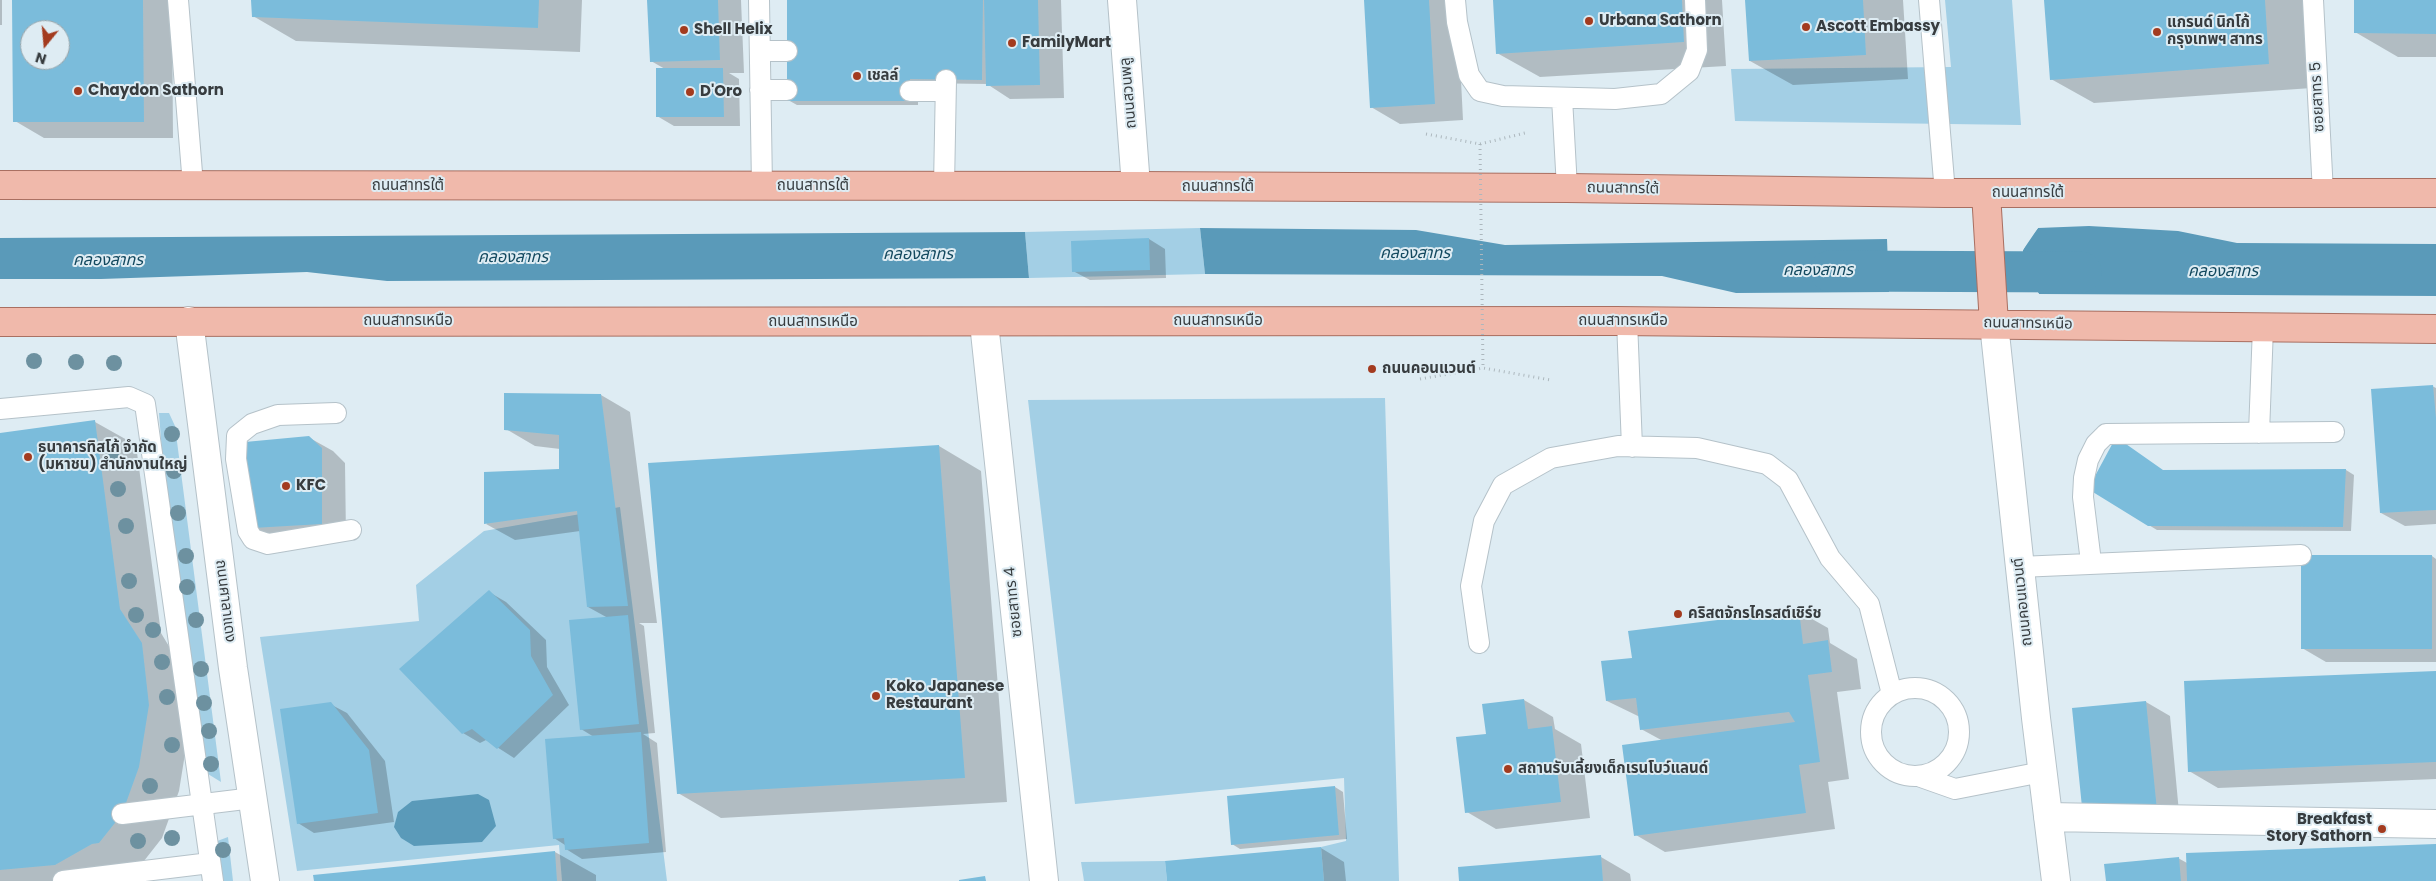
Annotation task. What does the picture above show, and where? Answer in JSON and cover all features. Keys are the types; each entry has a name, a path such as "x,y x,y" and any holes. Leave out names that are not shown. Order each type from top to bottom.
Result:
{"main road":[{"name":"ถนนสาทรใต้","path":"0,185 1136,186 1567,188 1945,193 2436,193"},
{"path":"1986,193 1994,324"},
{"path":"0,305 59,321"},
{"name":"ถนนสาทรเหนือ","path":"0,322 984,323 1073,321 1627,321 2436,329"}],"street":[{"name":"ถนนสวนพลู","path":"1122,0 1136,186"},
{"name":"ถนนศาลาแดง","path":"189,321 233,668 265,881"},
{"name":"ซอยสาทร 4","path":"984,323 1044,881"},
{"name":"ถนนคอนแวนต์","path":"1994,324 2019,567 2056,881"},
{"path":"2048,817 2436,824"}],"lane":[{"path":"178,0 192,186"},
{"path":"759,0 762,186"},
{"path":"1455,0 1457,22 1470,75 1480,91 1503,96 1615,99 1661,94 1689,72 1697,50 1695,0"},
{"path":"1928,0 1945,193"},
{"name":"ซอยสาทร 5","path":"2314,0 2323,193"},
{"path":"760,51 787,51"},
{"path":"910,91 946,85 944,186"},
{"path":"760,90 787,90"},
{"path":"1562,98 1567,188"},
{"path":"1627,321 1632,447"},
{"path":"2259,433 2263,327"},
{"path":"0,409 129,397 145,404 212,872 63,881"},
{"path":"336,414 278,415 252,424 237,436 236,459 248,531 253,539 268,544 351,530"},
{"path":"2091,562 2083,497 2084,478 2088,460 2096,444 2106,434 2334,432"},
{"path":"1479,643 1471,586 1484,521 1504,485 1551,458 1618,446 1697,448 1767,464 1788,480 1830,558 1869,604 1892,694"},
{"path":"2019,567 2091,562 2301,555"},
{"path":"1921,777 1936,772 1948,762 1956,751 1960,737 1956,717 1945,699 1933,692 1919,688 1905,689 1892,694 1881,704 1873,717 1871,732 1873,747 1880,760 1892,770 1906,776 1921,777 1955,789 2042,772"},
{"path":"122,814 253,798"}],"path":[{"path":"1426,134 1480,144 1525,133"},
{"path":"1480,144 1483,368"},
{"path":"1420,379 1483,368 1551,380"}],"shaded area":[{"path":"1945,0 2012,0 2021,125 1735,121 1731,69 1951,67"},
{"path":"1200,228 1205,274 1029,278 1025,232"},
{"path":"1385,398 1399,881 1324,881 1321,847 1346,841 1344,778 1075,804 1028,400"},
{"path":"159,413 169,413 175,426 221,782 208,774 163,466"},
{"path":"620,507 667,881 562,881 559,845 297,871 260,637 419,621 416,585 484,531"},
{"path":"228,837 233,881 217,881 212,843"},
{"path":"1165,861 1167,881 1084,881 1081,862"}],"water":[{"path":"2089,226 2178,231 2237,243 2436,244 2436,296 2039,294 2020,265 2023,250 2028,240 2038,228"},
{"path":"1200,228 1416,230 1505,245 1887,239 1889,292 1736,293 1662,276 1205,274"},
{"path":"1025,232 1029,278 387,281 307,272 101,279 0,279 0,238"},
{"path":"478,794 489,800 496,826 482,842 414,846 401,838 394,827 398,812 412,801"}],"pier":[{"path":"2035,228 2038,228 2023,250 2020,265 2039,294 2036,294 2018,265 2020,249"}],"building":[{"name":"Chaydon Sathorn","path":"12,0 143,0 144,122 13,122"},
{"path":"251,0 539,0 538,28 252,17"},
{"name":"Shell Helix","path":"647,0 718,0 720,60 650,62"},
{"path":"787,0 983,0 982,80 910,79 910,101 787,101"},
{"name":"FamilyMart","path":"984,0 1038,0 1040,85 986,86"},
{"path":"1364,0 1429,0 1435,104 1370,108"},
{"name":"Urbana Sathorn","path":"1493,0 1682,0 1684,42 1496,54"},
{"name":"Ascott Embassy","path":"1745,0 1863,0 1866,55 1749,61"},
{"name":"แกรนด์ นิกโก้ กรุงเทพฯ สาทร","path":"2044,0 2265,0 2269,64 2050,80"},
{"path":"2354,0 2436,0 2436,34 2354,33"},
{"name":"D'Oro","path":"656,68 723,68 724,117 656,117"},
{"path":"1149,238 1150,270 1072,272 1071,241"},
{"path":"2433,385 2436,418 2436,510 2380,513 2371,389"},
{"path":"504,393 601,394 628,606 587,607 577,511 484,524 484,472 559,469 559,435 504,430"},
{"path":"95,420 120,609 142,643 149,705 139,767 122,814 99,843 92,844 55,865 0,870 0,433"},
{"name":"KFC","path":"309,436 322,448 322,524 253,528 245,442"},
{"path":"2116,437 2163,470 2346,469 2343,527 2148,526 2088,489"},
{"path":"939,445 965,778 677,794 648,463"},
{"path":"2301,555 2432,555 2432,649 2301,649"},
{"path":"489,590 530,630 531,656 553,695 497,749 472,729 462,734 399,669"},
{"path":"1799,610 1803,644 1828,640 1832,672 1808,675 1820,762 1799,765 1806,813 1634,836 1622,745 1795,722 1789,712 1640,730 1636,698 1606,701 1601,661 1632,658 1628,631"},
{"path":"628,615 639,724 580,730 569,620"},
{"path":"2436,671 2436,762 2188,772 2184,681"},
{"name":"สถานรับเลี้ยงเด็กเรนโบว์แลนด์","path":"1524,699 1528,729 1552,726 1561,802 1465,813 1456,737 1486,734 1482,704"},
{"path":"2146,701 2157,810 2083,817 2072,708"},
{"path":"331,702 369,750 378,813 297,824 280,709"},
{"path":"641,732 649,843 565,850 564,838 553,839 545,739"},
{"path":"1335,786 1339,835 1231,845 1227,796"},
{"path":"2436,844 2436,881 2187,881 2186,853"},
{"path":"1321,847 1324,881 1167,881 1165,861"},
{"path":"555,851 557,881 314,881 313,875"},
{"path":"1601,855 1603,881 1459,881 1458,867"},
{"path":"2179,857 2181,881 2106,881 2104,864"},
{"path":"985,876 986,881 959,881 959,880"}],"waterway":[{"name":"คลองสาทร","path":"1830,271 2081,272"}],"place":[{"name":"Urbana Sathorn","path":"1589,21"},
{"name":"Ascott Embassy","path":"1806,27"},
{"name":"Shell Helix","path":"684,30"},
{"name":"แกรนด์ นิกโก้ กรุงเทพฯ สาทร","path":"2157,32"},
{"name":"FamilyMart","path":"1012,43"},
{"name":"เชลล์","path":"857,76"},
{"name":"Chaydon Sathorn","path":"78,91"},
{"name":"D'Oro","path":"690,92"},
{"name":"ถนนคอนแวนต์","path":"1372,369"},
{"name":"ธนาคารทิสโก้ จำกัด (มหาชน) สำนักงานใหญ่","path":"28,457"},
{"name":"KFC","path":"286,486"},
{"name":"คริสตจักรไครสต์เชิร์ช","path":"1678,614"},
{"name":"Koko Japanese Restaurant","path":"876,696"},
{"name":"สถานรับเลี้ยงเด็กเรนโบว์แลนด์","path":"1508,769"},
{"name":"Breakfast Story Sathorn","path":"2382,829"}]}
